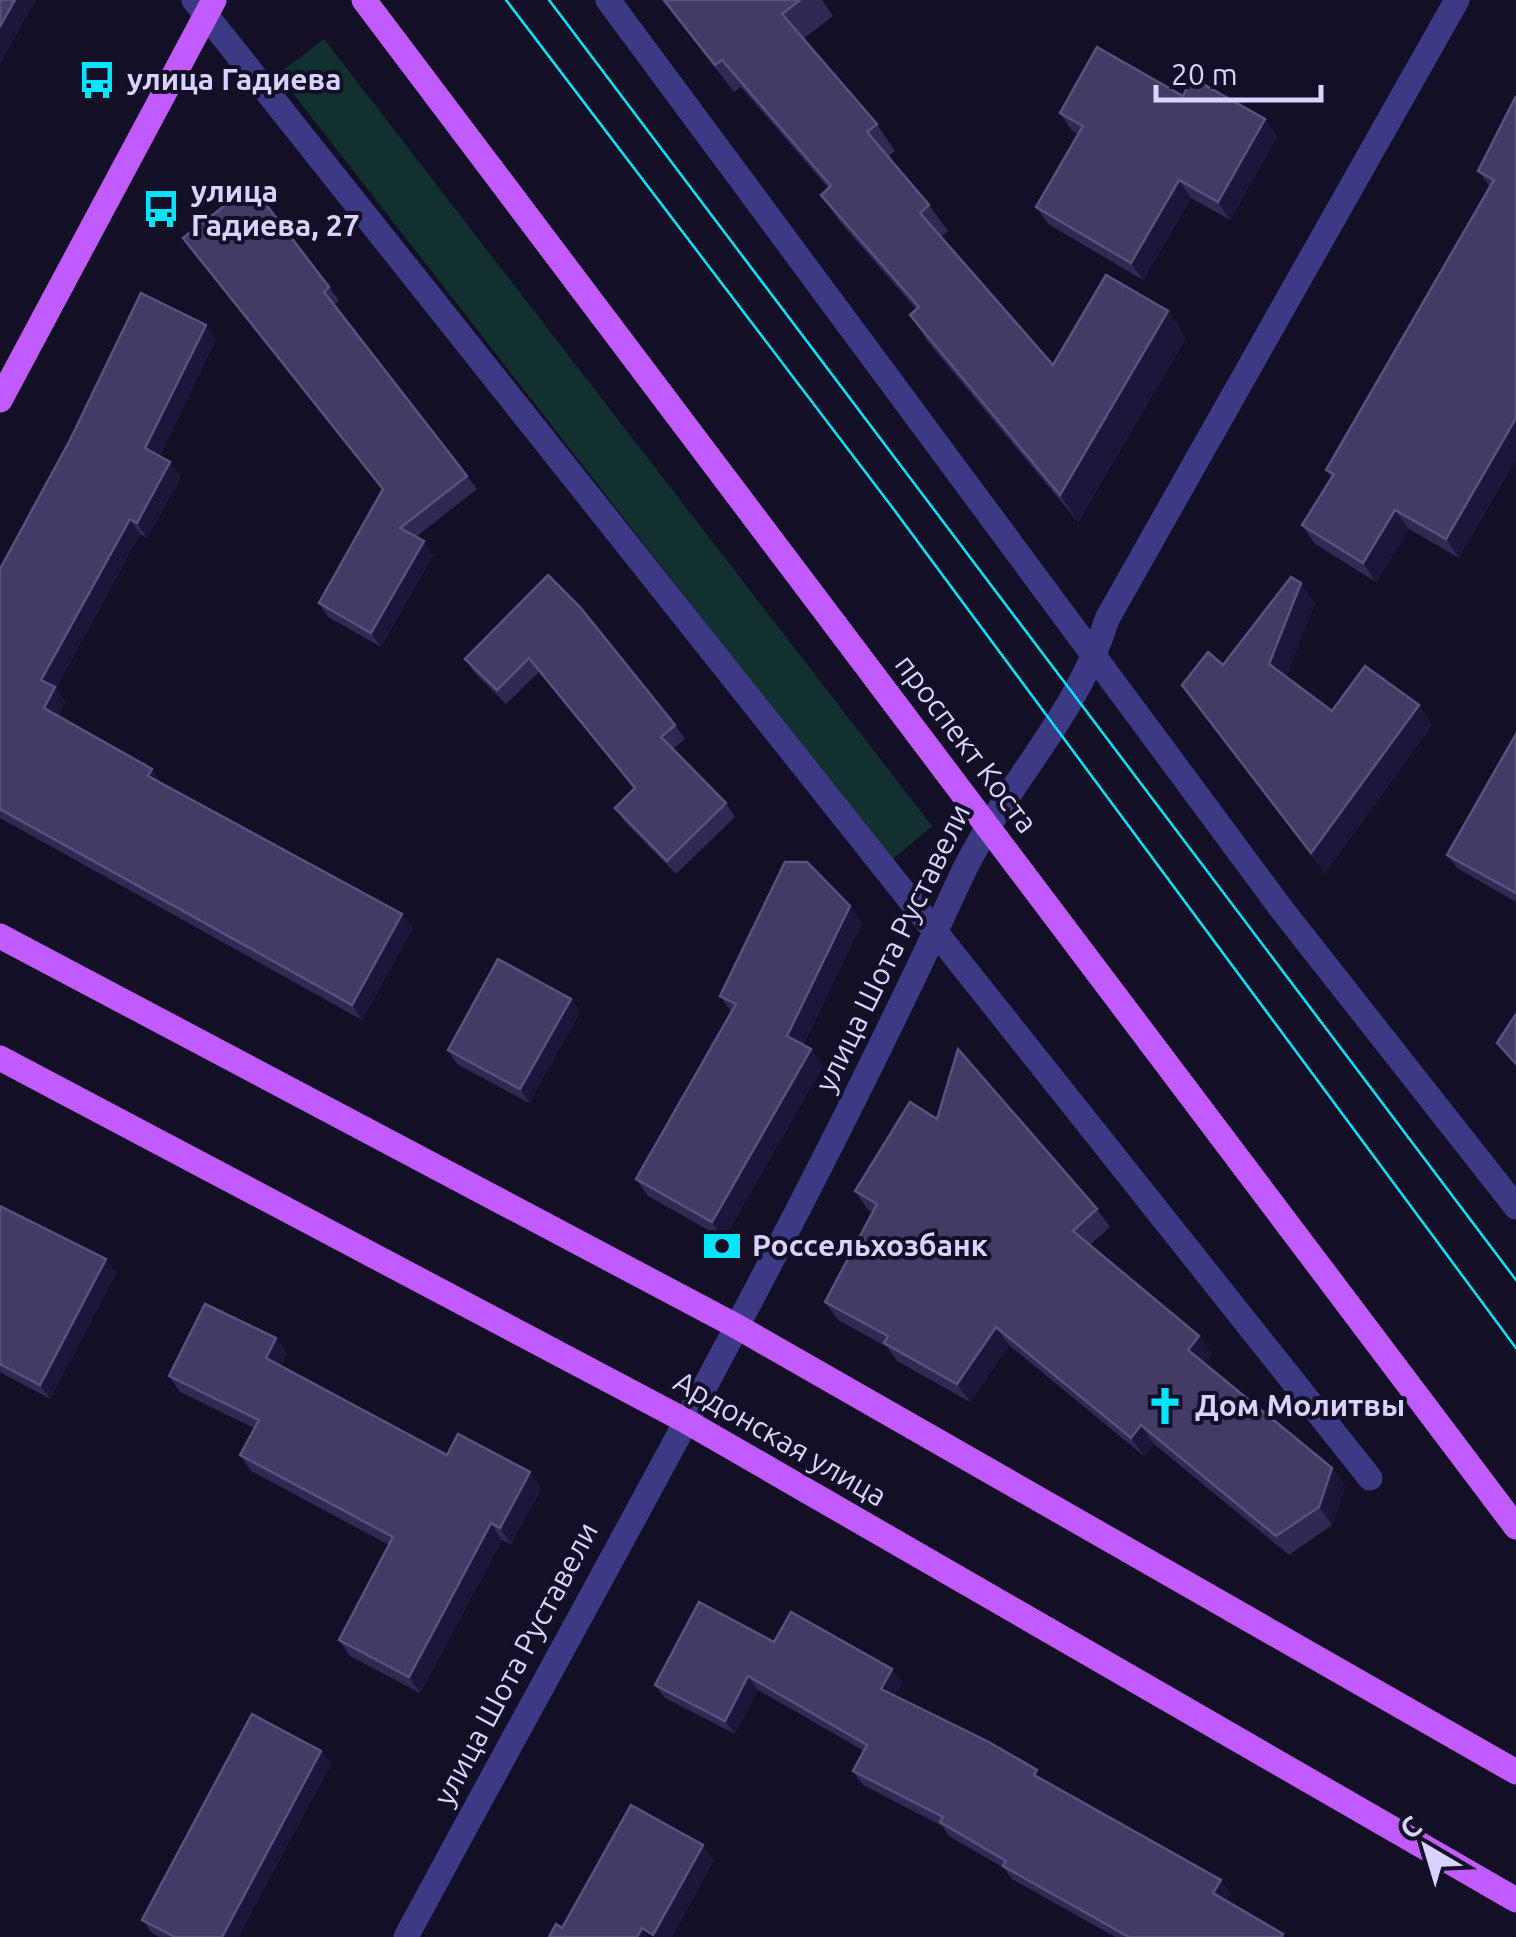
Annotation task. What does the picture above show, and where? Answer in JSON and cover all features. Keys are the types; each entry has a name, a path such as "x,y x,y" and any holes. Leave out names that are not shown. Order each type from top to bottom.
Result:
{"main road":[{"name":"проспект Коста","path":"364,0 1516,1527"},
{"path":"0,400 204,5"},
{"path":"0,936 736,1326 1516,1772"},
{"name":"Ардонская улица","path":"0,1058 684,1420 1516,1900"}],"street":[{"path":"608,0 1283,911 1516,1207"},
{"name":"улица Шота Руставели","path":"406,1937 684,1420 768,1272 987,825 1070,708 1096,654 1106,620 1456,0"},
{"path":"204,5 1370,1478"}],"green space":[{"path":"324,39 932,826 891,861 278,74"}],"building":[{"path":"0,0 15,0 0,26"},
{"path":"664,0 800,0 782,14 877,124 867,132 929,205 920,213 1053,365 1106,275 1168,311 1060,495 910,315 919,307 821,195 831,186 722,60 715,65"},
{"path":"1097,47 1183,96 1192,78 1265,119 1218,202 1179,180 1131,263 1036,207 1083,126 1060,113"},
{"path":"1516,96 1516,418 1446,539 1395,510 1363,563 1302,525 1334,474 1326,470 1494,180 1478,171"},
{"path":"251,185 329,287 324,292 467,476 400,528 424,541 371,633 319,603 383,489 183,238"},
{"path":"141,293 206,325 145,448 170,462 137,523 130,519 41,680 55,687 44,708 152,769 148,776 402,914 352,1005 0,809 0,569 70,440"},
{"path":"548,575 580,607 675,725 661,737 726,803 667,861 615,808 635,788 529,658 497,690 465,659"},
{"path":"1291,577 1301,583 1269,664 1332,711 1365,666 1419,705 1311,853 1182,685 1208,652 1223,665"},
{"path":"1516,734 1516,893 1447,855"},
{"path":"785,862 807,862 850,906 787,1036 811,1049 712,1222 636,1179 736,1004 720,996"},
{"path":"498,959 571,999 520,1089 448,1050"},
{"path":"1516,1014 1516,1064 1497,1043"},
{"path":"958,1049 1097,1209 1073,1231 1199,1336 1188,1350 1332,1468 1319,1507 1276,1536 1141,1425 1131,1438 996,1327 957,1384 884,1343 888,1336 825,1302 877,1204 855,1191 910,1102 937,1119"},
{"path":"0,1206 106,1259 40,1385 0,1364"},
{"path":"205,1304 276,1338 266,1358 447,1455 458,1434 530,1472 500,1528 491,1523 409,1677 339,1640 393,1537 240,1455 259,1420 169,1376"},
{"path":"699,1602 774,1642 791,1612 892,1669 881,1689 987,1741 1037,1770 1034,1775 1221,1880 1213,1893 1283,1934 1129,1937 1003,1866 1006,1861 940,1822 943,1817 853,1771 867,1745 748,1676 725,1721 655,1685"},
{"path":"252,1714 321,1751 222,1937 175,1937 142,1920"},
{"path":"631,1805 703,1845 653,1935 642,1928 637,1937 549,1937 556,1924 562,1928"}],"tram line":[{"path":"506,0 892,507 1516,1348"},
{"path":"549,0 1516,1280"}],"place":[{"name":"улица Гадиева","path":"97,80"},
{"name":"улица Гадиева, 27","path":"161,209"},
{"name":"Россельхозбанк","path":"722,1246"},
{"name":"Дом Молитвы","path":"1165,1406"}]}
